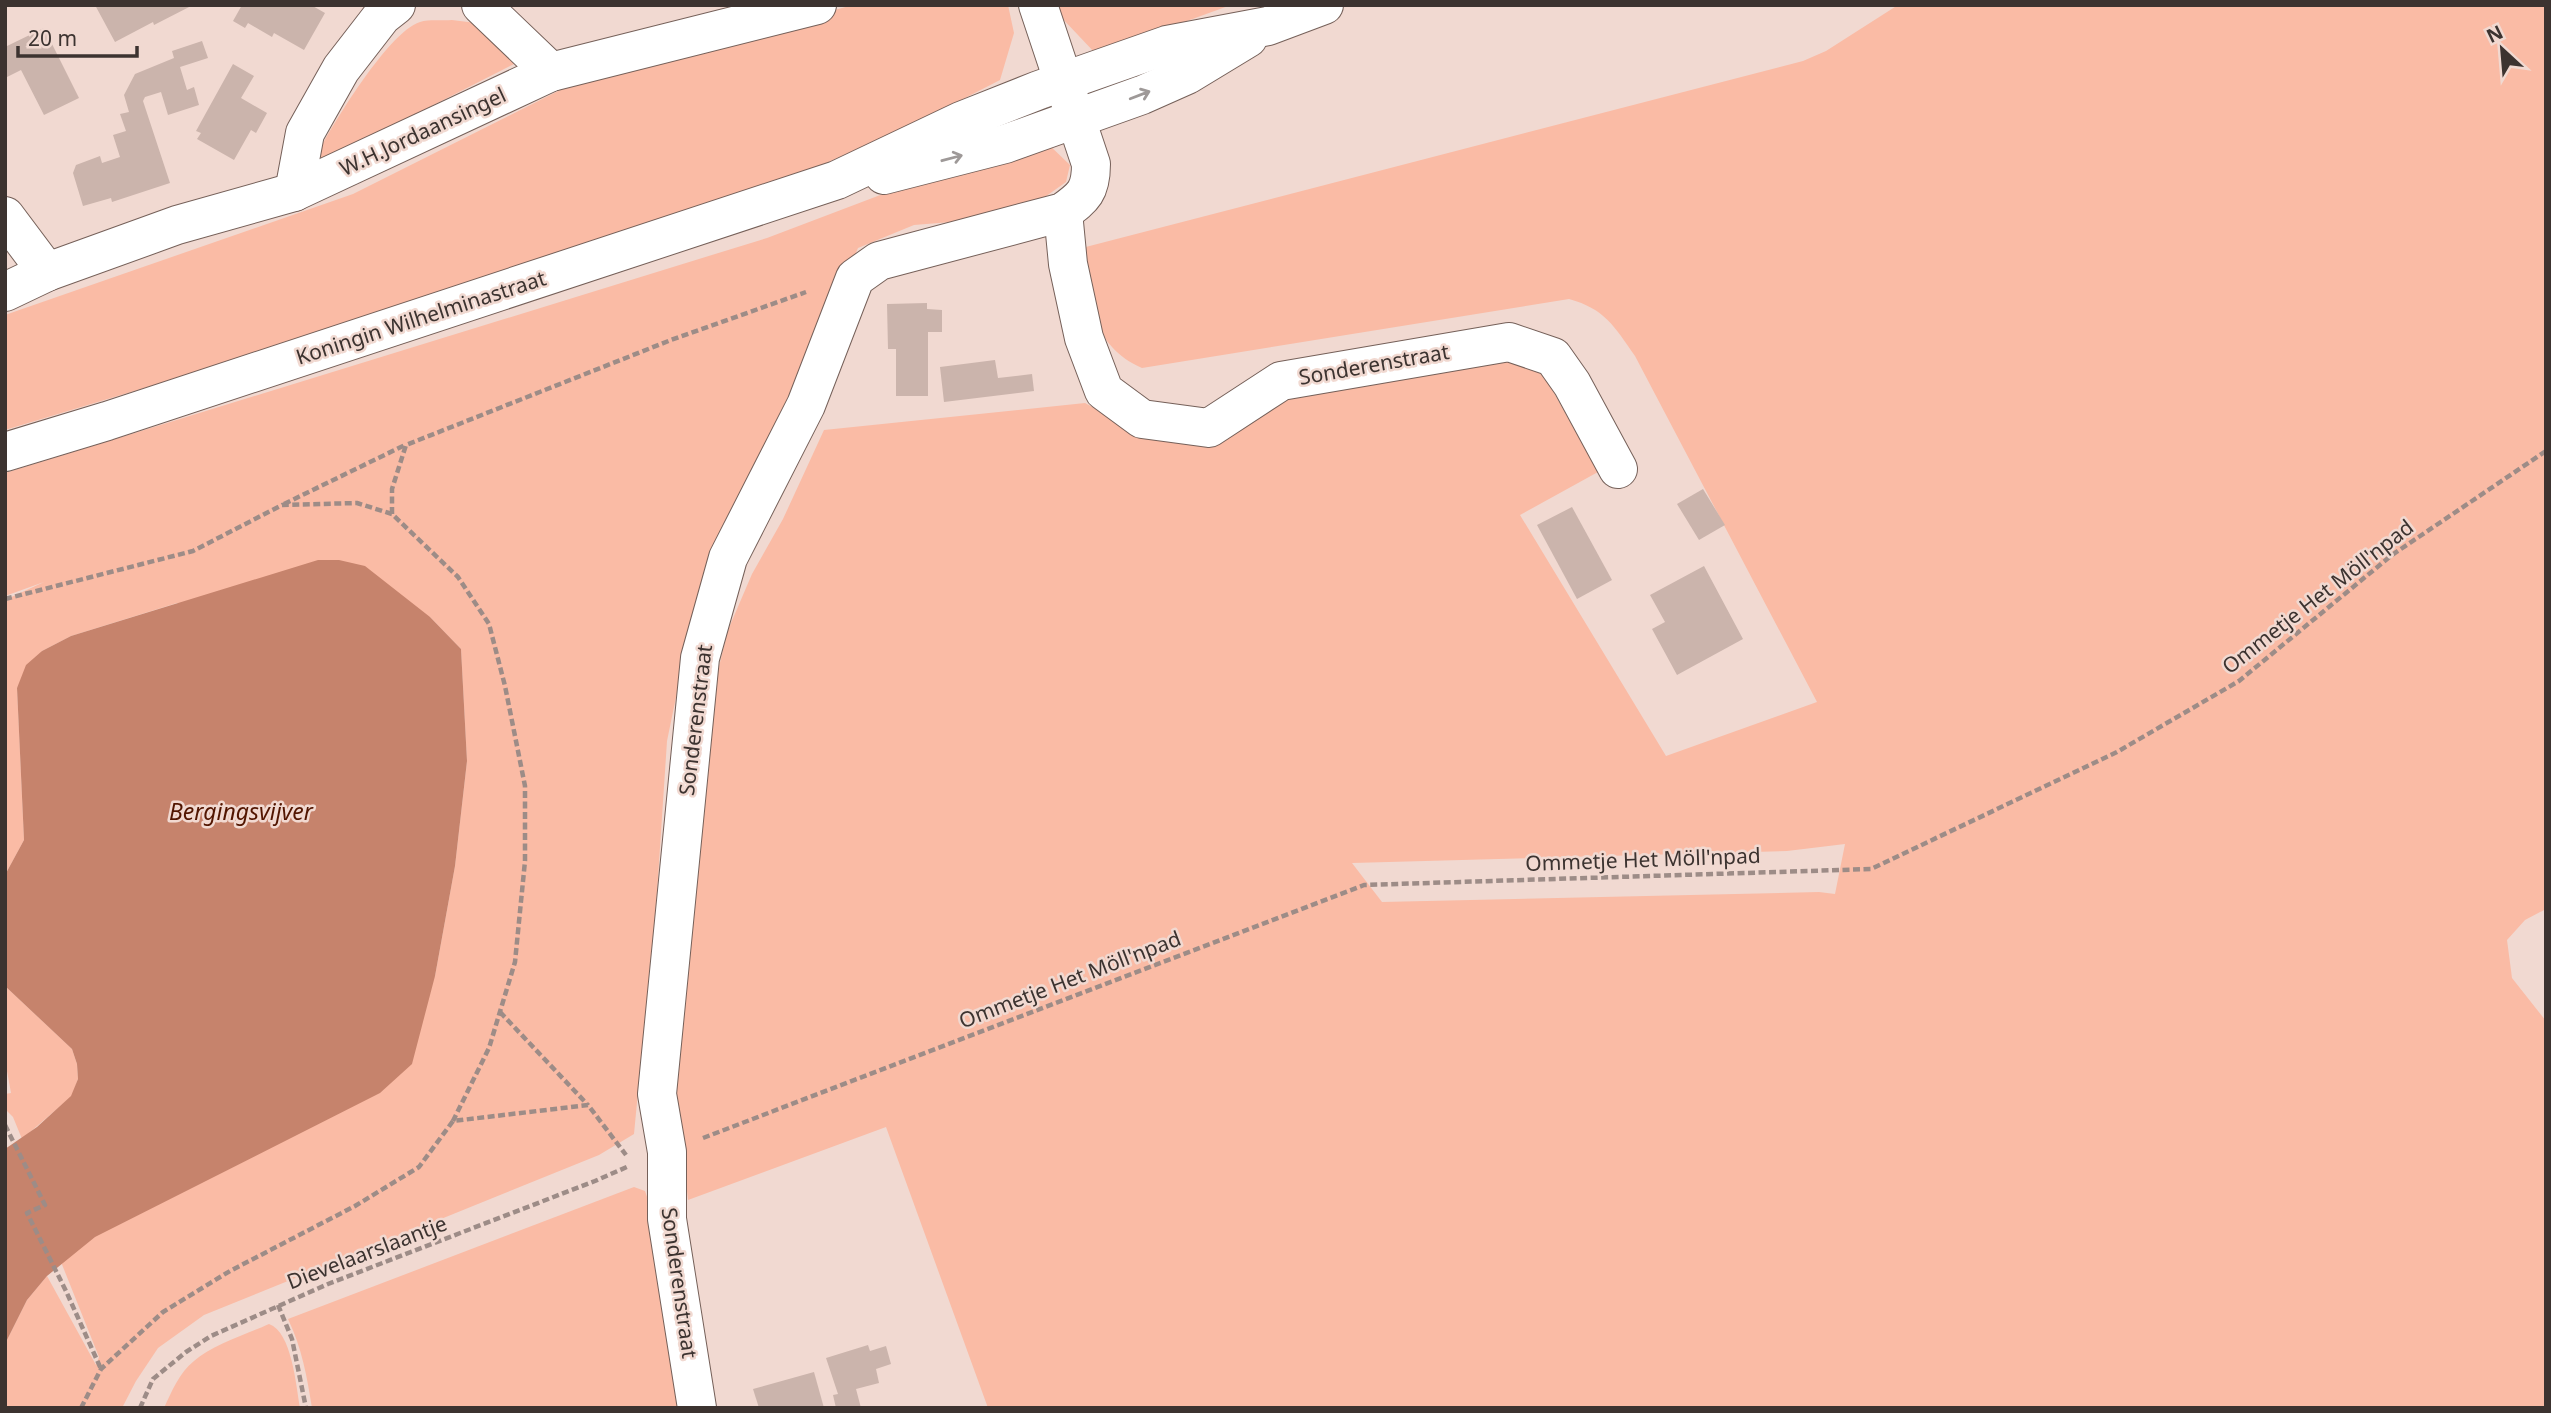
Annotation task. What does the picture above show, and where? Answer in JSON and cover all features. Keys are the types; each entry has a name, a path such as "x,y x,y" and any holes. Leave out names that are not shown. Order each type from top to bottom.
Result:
{"street":[{"path":"481,5 551,72"},
{"name":"W.H.Jordaansingel","path":"5,292 47,272 177,225 294,192 551,72 817,5"},
{"path":"855,278 879,261 1063,212 1077,202 1091,186 1091,164 1038,5"},
{"name":"Koningin Wilhelminastraat","path":"5,452 107,421 837,180 961,121 1063,81 1167,45 1268,26 1324,5"},
{"path":"294,192 305,133 341,69 384,9"},
{"name":"Koningin Wilhelminastraat","path":"837,180 897,173 1005,144 1142,95 1187,75 1268,26"},
{"name":"Sonderenstraat","path":"1063,212 1068,264 1084,338 1094,367 1104,391 1142,419 1209,428 1281,381 1509,342 1553,357 1572,384 1618,469"},
{"path":"5,216 47,272"},
{"name":"Sonderenstraat","path":"697,1408 667,1219 650,1158 700,658 728,558 806,405 855,278"}],"path":[{"path":"5,599 193,551 406,445 671,340 828,284 855,278"},
{"path":"392,514 392,489 406,445"},
{"name":"Ommetje Het Möll'npad","path":"650,1158 1364,884 1871,869 2117,752 2239,681 2392,555 2546,451"},
{"path":"81,1408 101,1369 163,1312 230,1270 355,1206 419,1167 453,1121 489,1048 514,962 525,861 525,786 489,624 458,577 392,514 357,503 282,505"},
{"path":"500,1012 588,1105 650,1158"},
{"path":"453,1121 588,1105"},
{"path":"5,1125 45,1205 27,1213 101,1369"},
{"name":"Dievelaarslaantje","path":"140,1408 153,1379 211,1336 278,1305 650,1158"},
{"path":"278,1305 292,1339 306,1408"}],"shaded area":[{"path":"853,5 1008,5 1014,33 1000,80 930,116 802,174 273,349 5,430 5,315 353,194 584,78"},
{"path":"1058,5 1231,5 1096,54 1060,16"},
{"path":"1898,5 2546,5 2546,909 2525,920 2507,940 2512,978 2546,1021 2546,1408 988,1408 886,1127 688,1200 678,1115 674,1102 711,699 728,630 752,574 783,519 824,430 1085,403 1139,432 1303,385 1498,354 1538,364 1598,472 1520,515 1666,756 1817,702 1635,356 1608,320 1592,308 1569,299 1142,368 1112,347 1102,333 1090,303 1078,249 1803,61 1826,51","holes":["1845,844 1835,894 1819,892 1382,902 1352,863 1787,851"]},
{"path":"452,20 484,24 520,61 310,168 358,87 391,45 406,30 420,22"},
{"path":"1045,141 1070,165 1066,182 1035,204 976,220 914,225 858,248 689,634 667,741 657,893 634,1134 599,1155 204,1315 158,1348 122,1408 5,1408 5,1344 27,1300 47,1276 96,1365 99,1357 61,1262 435,976 455,866 467,761 461,649 430,617 177,603 71,636 42,651 17,688 24,840 5,875 5,600 44,582 5,596 5,473 767,238 912,183"},
{"path":"5,986 72,1049 77,1064 78,1079 72,1096 22,1139 13,1117 5,1109 5,1094 11,1093 5,1060"},
{"path":"634,1187 645,1191 654,1217 683,1408 312,1408 306,1374 288,1319"},
{"path":"269,1324 277,1329 288,1348 300,1408 164,1408 180,1377 201,1355"}],"water":[{"name":"Bergingsvijver","path":"318,560 339,560 365,566 430,617 461,649 467,761 455,866 435,976 412,1064 380,1093 95,1237 47,1276 27,1300 5,1344 5,1149 37,1127 71,1096 78,1079 72,1049 5,986 5,875 24,840 17,688 26,665 42,651 71,636"}],"building":[{"path":"95,5 193,5 115,42"},
{"path":"242,5 311,5 325,13 304,50 274,33 272,37 248,23 245,28 233,21"},
{"path":"44,28 79,98 44,115 21,70 5,78 5,47"},
{"path":"202,41 208,58 180,67 187,90 194,87 199,105 168,115 161,92 145,97 143,101 170,183 112,202 111,198 83,206 73,173 76,165 100,156 102,163 120,157 113,135 126,131 120,114 129,112 124,95 135,74 174,58 172,51"},
{"path":"233,64 254,76 241,98 267,113 256,133 251,130 234,160 197,139 201,133 196,131"},
{"path":"927,303 927,309 942,310 942,332 928,332 928,396 896,396 896,349 888,349 887,304"},
{"path":"995,360 998,378 1032,374 1034,391 944,402 940,367"},
{"path":"1703,489 1725,525 1699,540 1677,504"},
{"path":"1572,507 1612,580 1577,599 1537,525"},
{"path":"1704,566 1743,639 1677,675 1652,629 1665,622 1650,595"},
{"path":"868,1345 870,1351 886,1346 891,1364 876,1369 879,1383 856,1389 861,1408 836,1408 833,1395 838,1394 826,1358"},
{"path":"814,1372 824,1408 759,1408 753,1389"}]}
